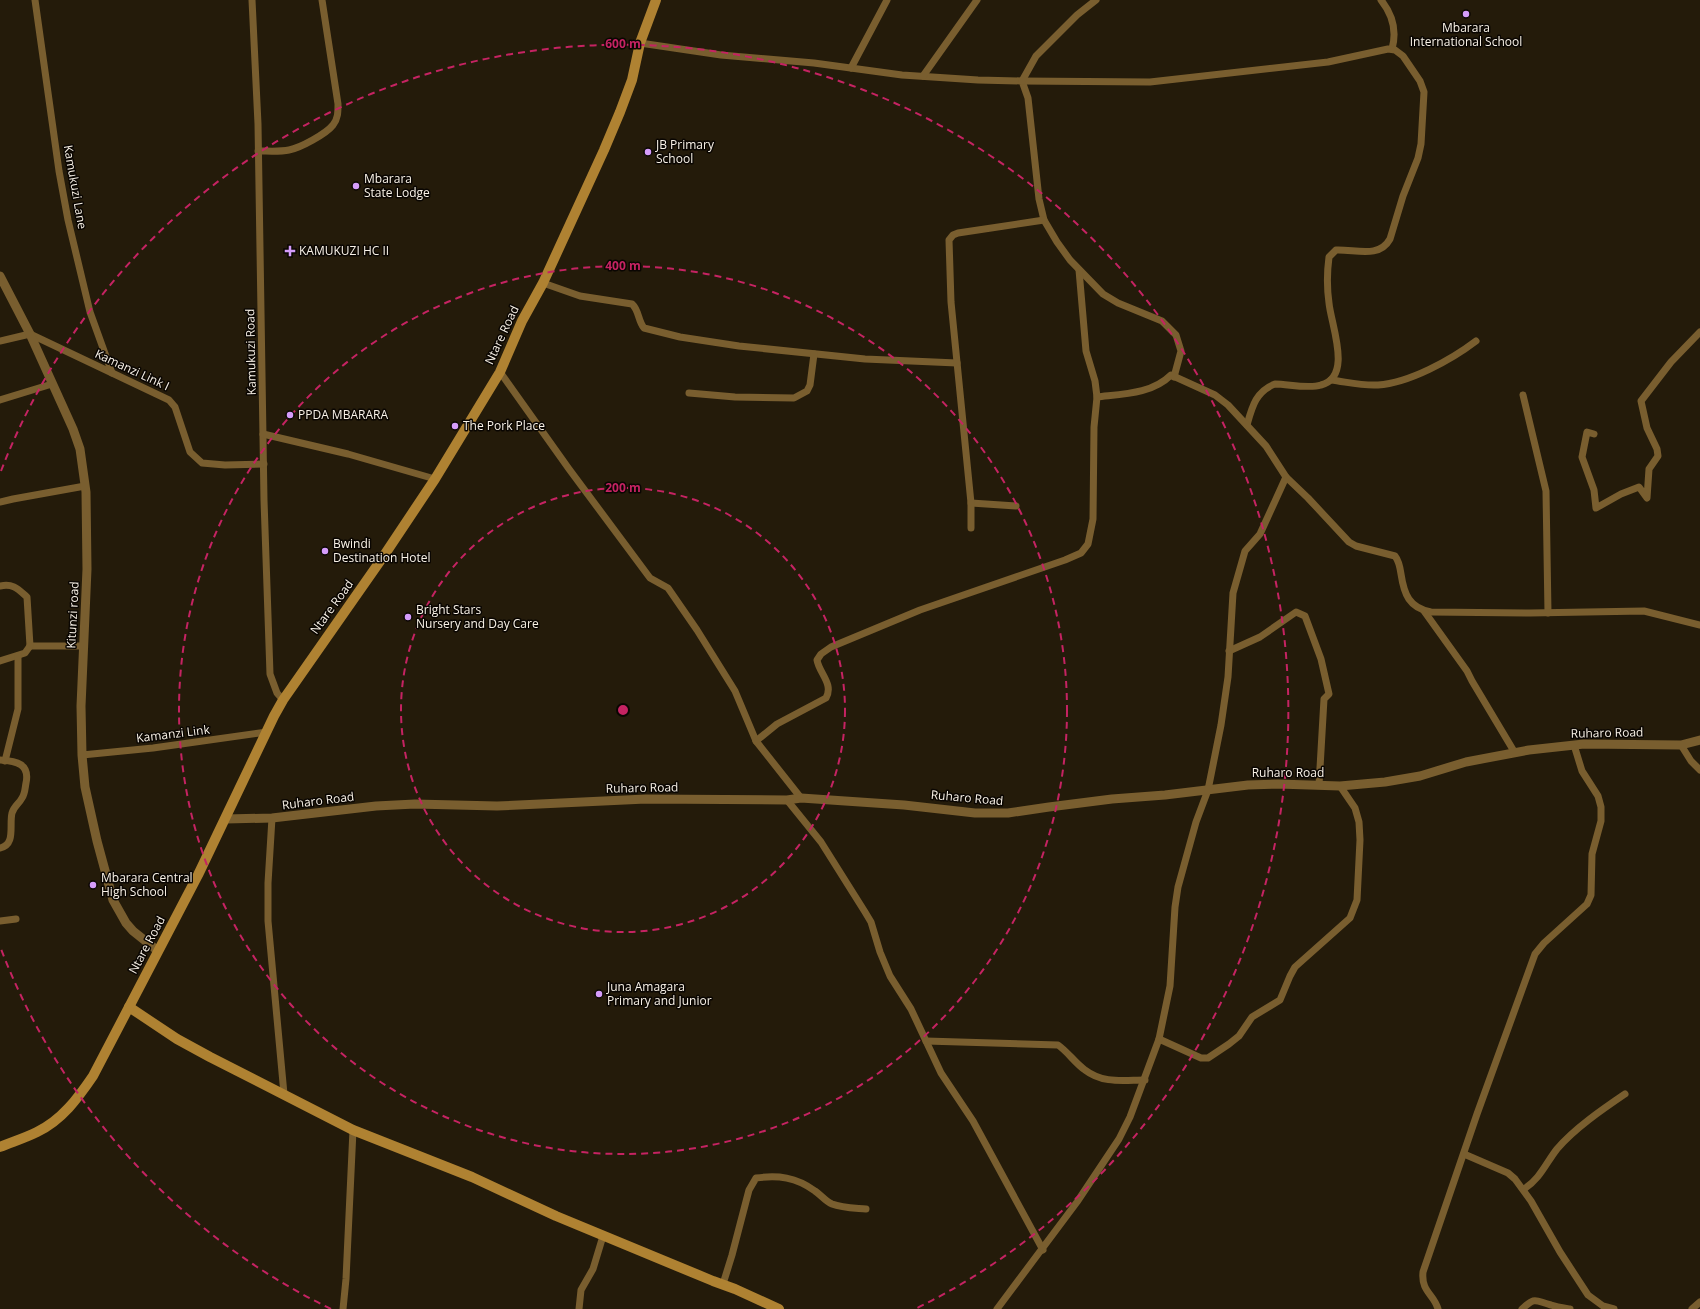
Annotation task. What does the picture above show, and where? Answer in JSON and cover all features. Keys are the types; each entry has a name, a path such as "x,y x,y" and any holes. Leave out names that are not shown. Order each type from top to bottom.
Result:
{"main road":[{"name":"Ntare Road","path":"0,1147 38,1132 58,1118 77,1099 93,1076 226,819 283,700 383,557 435,479 500,372 522,321 542,282 618,119 632,80 640,43 656,0"},
{"path":"129,1007 177,1039 353,1130 472,1176 534,1207 723,1284 779,1309"}],"street":[{"name":"Kamukuzi Lane","path":"35,0 59,171 66,208 90,312 112,373"},
{"name":"Kamukuzi Road","path":"252,0 258,151 264,500 270,674 277,693 283,700"},
{"path":"258,151 288,151 298,148 333,126 338,116 338,104 322,0"},
{"path":"851,68 887,0"},
{"path":"923,76 977,0"},
{"path":"1096,0 1078,15 1036,56 1022,80 1029,107 1039,200 1044,220 1057,242 1070,260 1103,294 1118,303 1162,321 1176,335 1181,351 1174,377"},
{"path":"1381,0 1388,10 1394,24 1392,49"},
{"path":"640,43 722,56 978,80 1150,82 1300,66 1328,62 1380,50 1392,49 1404,56 1423,87 1420,151 1387,245 1377,251 1370,252 1336,250 1329,257 1329,305 1337,345 1337,370 1331,380 1319,386 1275,384 1269,386 1261,391 1255,400 1247,425"},
{"path":"971,528 971,503 951,302 950,240 953,235 958,233 1044,220"},
{"path":"756,741 778,724 826,698 828,694 827,680 817,660 821,654 831,647 920,610 1066,560 1081,553 1088,544 1093,519 1094,427 1097,397 1095,381 1086,351 1079,270"},
{"name":"Kitunzi road","path":"0,276 30,334 80,449 85,486 87,568 81,706 82,755 85,786 90,813 113,900 126,923 133,931 158,951"},
{"path":"542,282 580,296 632,304 636,308 640,323 644,328 700,341 865,359 957,363"},
{"path":"1594,434 1586,432 1582,457 1594,490 1596,508 1621,494 1639,487 1647,498 1649,469 1658,456 1657,449 1647,428 1641,401 1671,362 1700,332"},
{"name":"Kamanzi Link I","path":"30,334 169,400 175,407 190,452 202,463 225,465 264,464"},
{"path":"0,341 30,334"},
{"path":"1331,380 1369,385 1394,382 1446,361 1460,354 1476,341"},
{"path":"689,393 735,397 794,398 807,391 810,385 814,354"},
{"path":"500,372 569,469 650,578 668,588 697,630 734,691 756,741 800,798"},
{"path":"1097,397 1137,393 1165,381 1171,375 1221,399 1266,446 1286,477 1349,542 1356,546 1395,556 1398,560 1403,587 1410,602 1417,608 1424,611 1548,613 1648,611 1700,625"},
{"path":"0,400 52,384"},
{"path":"1523,395 1546,491 1548,613"},
{"path":"263,434 348,454 435,479"},
{"path":"996,1309 1043,1250 1078,1202 1118,1139 1130,1117 1159,1039 1170,986 1175,907 1178,887 1200,808 1208,790 1228,677 1233,593 1245,551 1260,534 1286,477"},
{"path":"0,502 85,486"},
{"path":"971,503 1016,506"},
{"path":"0,586 7,584 14,586 27,598 30,646 25,653 0,661"},
{"path":"1424,611 1467,671 1515,753"},
{"path":"1229,651 1260,638 1296,612 1306,616 1321,659 1329,694 1324,699 1319,785"},
{"path":"30,646 84,646"},
{"path":"0,848 7,844 10,840 12,814 15,806 22,798 28,776 26,769 22,765 3,761 18,709 18,656"},
{"name":"Kamanzi Link","path":"82,755 176,745 267,732"},
{"name":"Ruharo Road","path":"226,819 272,818 376,806 415,804 497,806 646,799 787,800 800,798 904,804 975,813 1008,813 1049,806 1248,785 1340,786 1410,778 1466,762 1529,750 1574,745 1681,745 1700,740"},
{"path":"1438,1309 1424,1287 1422,1280 1423,1272 1535,954 1544,942 1587,904 1591,895 1592,854 1601,821 1601,807 1598,796 1582,771 1574,745"},
{"path":"1681,745 1691,761 1700,770"},
{"path":"1159,1039 1201,1058 1208,1058 1239,1036 1252,1017 1280,1000 1295,968 1350,918 1357,900 1360,840 1359,822 1355,808 1340,786"},
{"path":"787,800 821,842 861,904 871,922 880,952 890,976 911,1009 941,1073 973,1121 1043,1250"},
{"path":"272,818 268,883 268,921 284,1094"},
{"path":"0,921 16,919"},
{"path":"926,1041 1058,1045 1086,1071 1100,1078 1111,1081 1144,1080"},
{"path":"1524,1189 1537,1178 1557,1149 1565,1141 1607,1106 1625,1094"},
{"path":"343,1309 346,1279 353,1130"},
{"path":"1464,1154 1508,1173 1524,1189 1570,1268 1588,1295 1603,1306 1614,1309"},
{"path":"723,1284 749,1190 756,1178 772,1176 788,1177 806,1185 832,1204 866,1209"},
{"path":"579,1309 581,1290 592,1269 603,1236"},
{"path":"1522,1309 1529,1302 1539,1300 1550,1305 1570,1309"},
{"path":"1692,1309 1700,1302"},
{"path":"1596,1309 1603,1306"}],"place":[{"name":"Mbarara International School","path":"1466,14"},
{"name":"JB Primary School","path":"648,152"},
{"name":"Mbarara State Lodge","path":"356,186"},
{"name":"KAMUKUZI HC II","path":"290,251"},
{"name":"PPDA MBARARA","path":"290,415"},
{"name":"The Pork Place","path":"455,426"},
{"name":"Bwindi Destination Hotel","path":"325,551"},
{"name":"Bright Stars Nursery and Day Care","path":"408,617"},
{"name":"Mbarara Central High School","path":"93,885"},
{"name":"Juna Amagara Primary and Junior","path":"599,994"}]}
